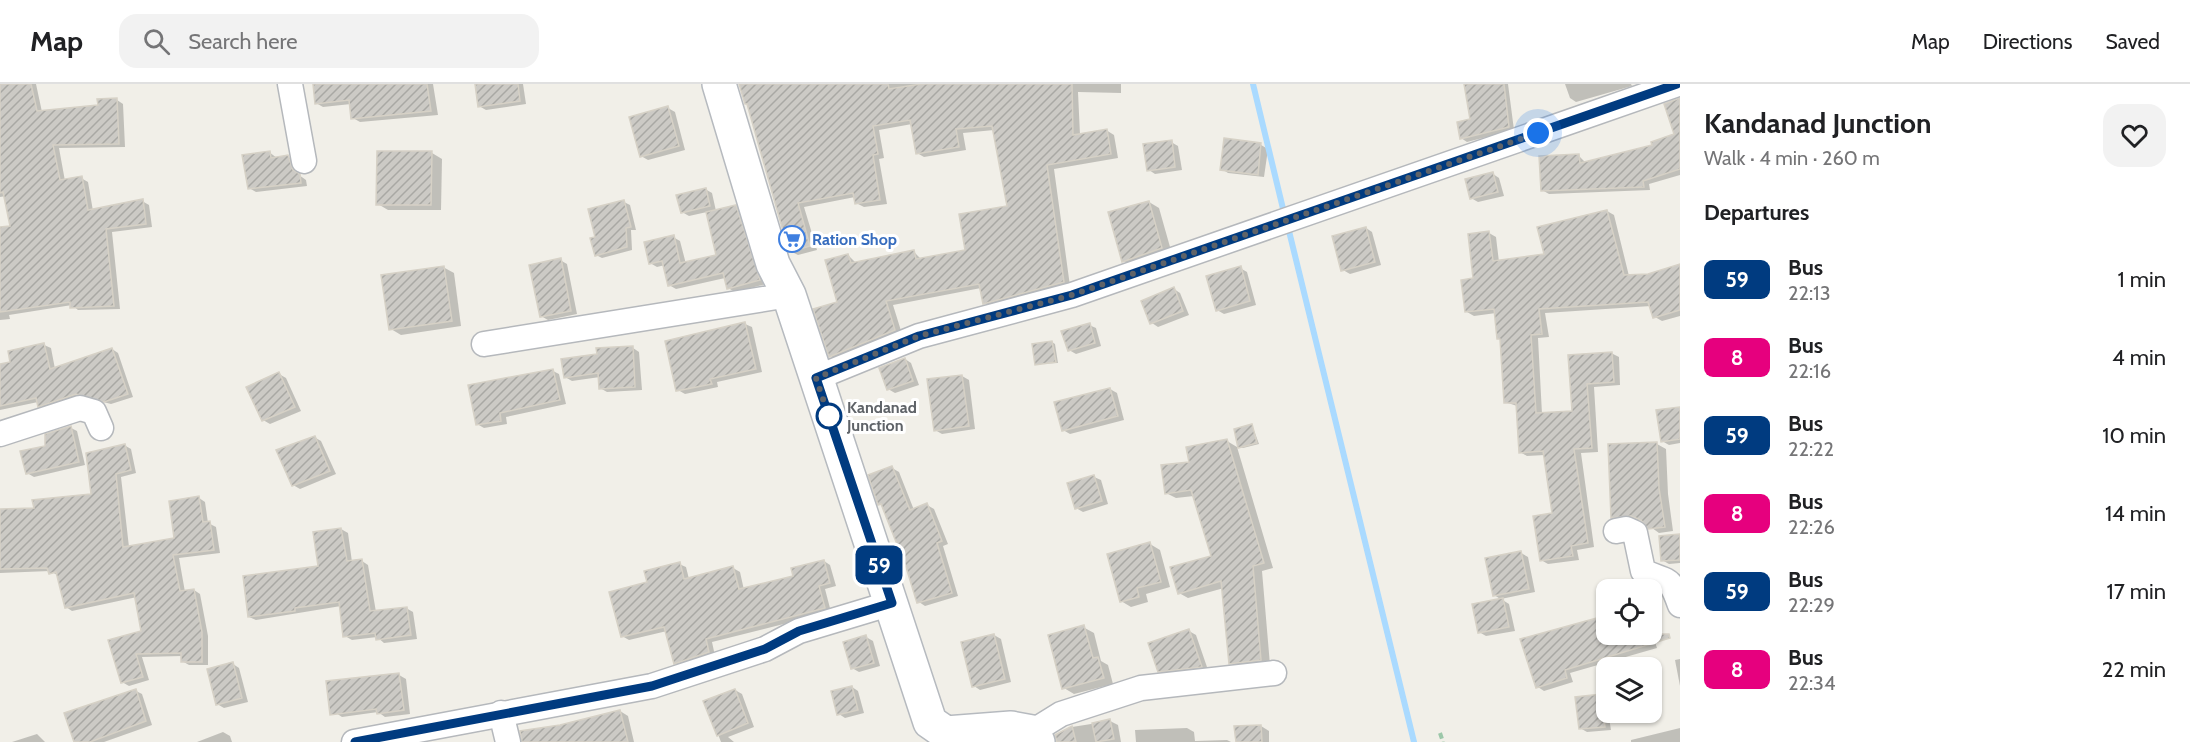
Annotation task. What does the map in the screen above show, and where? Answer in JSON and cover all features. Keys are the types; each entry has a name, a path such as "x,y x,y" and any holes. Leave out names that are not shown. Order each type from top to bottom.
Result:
{"main road":[{"path":"719,84 773,264 789,295 930,722 946,733 1011,728 1035,737"}],"street":[{"path":"290,84 304,161"},
{"path":"816,378 919,336 1072,295 1677,84"},
{"path":"484,344 789,295"},
{"path":"0,434 80,408 94,412 101,428"},
{"path":"1616,531 1626,529 1635,532 1643,572 1665,578 1673,585 1680,605"},
{"path":"354,742 501,712 652,686 765,649 799,631 892,603"},
{"path":"1035,737 1061,714 1141,688 1274,673"},
{"path":"501,712 508,742"}],"path":[{"path":"1440,733 1443,742"}],"building":[{"path":"0,84 31,84 37,111 98,105 97,99 117,98 119,144 53,145 60,180 82,176 88,210 143,199 146,224 106,229 114,306 70,308 70,302 0,312 0,227 10,226 3,192 0,193"},
{"path":"313,84 427,84 431,111 351,119 349,100 315,104"},
{"path":"475,84 518,84 520,101 478,107"},
{"path":"739,84 888,84 889,89 921,84 1072,84 1073,135 1107,129 1111,154 1047,165 1064,282 983,304 979,284 886,301 895,330 829,357 813,309 837,302 825,260 848,254 851,263 914,250 916,259 965,250 959,214 1007,206 992,126 956,129 959,147 916,154 910,120 873,126 878,154 873,155 880,200 855,204 853,193 798,203 810,246 789,252 747,104 745,104"},
{"path":"1464,84 1504,84 1509,127 1460,139 1457,122 1470,119"},
{"path":"1680,98 1680,169 1643,181 1644,187 1541,191 1539,156 1579,154 1580,163 1652,145 1651,142 1674,134 1664,104"},
{"path":"668,106 679,146 640,157 629,117"},
{"path":"1224,138 1261,143 1258,175 1220,170"},
{"path":"1172,140 1175,167 1147,171 1143,144"},
{"path":"270,151 271,158 288,155 293,170 300,174 301,183 248,189 242,155"},
{"path":"377,151 432,151 431,205 376,205"},
{"path":"1493,172 1498,192 1470,199 1465,179"},
{"path":"706,188 710,206 681,213 676,195"},
{"path":"624,200 631,227 626,228 627,247 595,256 590,238 595,237 588,209"},
{"path":"1149,201 1162,248 1122,262 1108,212"},
{"path":"736,205 760,280 727,289 723,273 668,286 662,261 649,264 644,242 674,235 680,263 716,255 706,212"},
{"path":"1607,210 1624,275 1648,274 1680,264 1680,310 1653,318 1648,302 1539,309 1542,334 1531,335 1536,413 1572,411 1568,355 1612,352 1614,382 1587,384 1592,448 1574,449 1588,543 1571,546 1573,556 1540,561 1533,516 1552,513 1543,451 1519,453 1516,403 1504,403 1500,339 1497,339 1494,309 1465,312 1461,280 1473,278 1468,234 1489,231 1493,261 1544,254 1537,227"},
{"path":"1366,227 1375,262 1341,271 1332,236"},
{"path":"561,258 571,311 540,317 529,265"},
{"path":"444,266 452,321 389,330 381,275"},
{"path":"1241,266 1250,301 1216,311 1206,276"},
{"path":"1174,287 1183,311 1150,324 1141,301"},
{"path":"745,322 756,369 710,379 712,384 676,391 665,341"},
{"path":"1090,323 1095,343 1068,351 1061,331"},
{"path":"1052,341 1056,362 1035,365 1032,344"},
{"path":"44,343 50,369 112,348 128,394 104,402 76,394 38,407 36,398 0,406 0,364 10,362 8,351"},
{"path":"633,346 635,387 599,389 598,373 564,378 561,359 597,354 596,348"},
{"path":"905,358 913,381 887,390 879,368"},
{"path":"553,369 560,400 500,413 501,421 476,425 468,385"},
{"path":"279,372 295,407 262,421 246,387"},
{"path":"962,375 969,426 934,431 927,379"},
{"path":"1110,388 1118,416 1062,431 1054,402"},
{"path":"1680,407 1680,439 1661,442 1656,410"},
{"path":"1252,424 1257,443 1238,448 1234,429"},
{"path":"71,426 79,462 26,474 20,451 45,446 45,434"},
{"path":"315,436 330,471 292,486 276,450"},
{"path":"1227,439 1264,563 1253,566 1261,660 1229,664 1221,581 1178,594 1170,567 1211,556 1191,490 1165,494 1161,465 1189,462 1186,447"},
{"path":"1657,442 1659,488 1665,527 1648,529 1641,520 1631,516 1611,518 1608,444"},
{"path":"125,444 131,470 116,474 123,547 174,538 169,501 199,496 203,522 210,521 214,550 173,555 180,591 194,589 202,632 202,662 181,662 181,653 136,654 143,677 121,683 108,640 141,631 134,593 65,608 56,572 49,574 47,568 0,569 0,509 34,508 32,500 91,494 86,453"},
{"path":"892,466 910,510 927,503 942,541 937,543 952,593 917,603 906,567 881,504 878,505 868,475"},
{"path":"1094,475 1102,501 1075,509 1067,483"},
{"path":"341,528 347,561 362,559 370,611 407,607 411,635 376,640 375,633 343,637 339,602 248,617 243,576 318,566 313,532"},
{"path":"1680,534 1680,560 1661,561 1659,536"},
{"path":"1150,542 1161,582 1137,588 1139,597 1120,602 1107,554"},
{"path":"1521,551 1529,589 1493,596 1485,558"},
{"path":"824,560 830,583 819,586 825,608 706,639 709,652 674,664 664,627 621,637 609,592 647,582 644,571 680,562 684,579 733,566 739,589 793,576 791,568"},
{"path":"1503,598 1509,627 1478,633 1472,604"},
{"path":"1596,618 1596,645 1647,645 1608,657 1596,657 1596,661 1565,670 1567,678 1536,688 1520,639"},
{"path":"1084,625 1093,658 1098,657 1104,678 1062,689 1048,635"},
{"path":"1189,629 1202,667 1158,672 1148,643"},
{"path":"994,634 1005,679 972,687 961,642"},
{"path":"1662,634 1669,634 1670,638 1662,640"},
{"path":"866,635 874,663 851,669 843,642"},
{"path":"233,662 242,698 216,705 207,669"},
{"path":"399,673 404,710 377,714 376,709 330,715 326,681"},
{"path":"852,686 858,710 837,715 831,691"},
{"path":"136,689 146,721 90,742 74,742 64,713"},
{"path":"735,689 748,723 717,736 703,701"},
{"path":"1596,695 1596,723 1605,723 1605,727 1579,729 1575,697"},
{"path":"620,710 628,742 522,742 520,731 560,725"},
{"path":"1110,719 1114,739 1096,742 1092,723"},
{"path":"1261,725 1262,742 1236,742 1234,726"},
{"path":"1072,726 1076,742 1057,742 1055,735"}],"waterway":[{"path":"1253,84 1285,217"},
{"path":"1288,227 1414,742"}],"bus line":[{"name":"59","path":"355,742 501,712 652,686 765,649 799,631 892,603 816,378 919,336 1072,295 1677,84"}],"place":[{"name":"Ration Shop","path":"792,239"},
{"name":"Kandanad Junction","path":"829,416"}],"route":[{"path":"829,416 831,423 816,378 919,336 1072,295 1538,133"}]}
